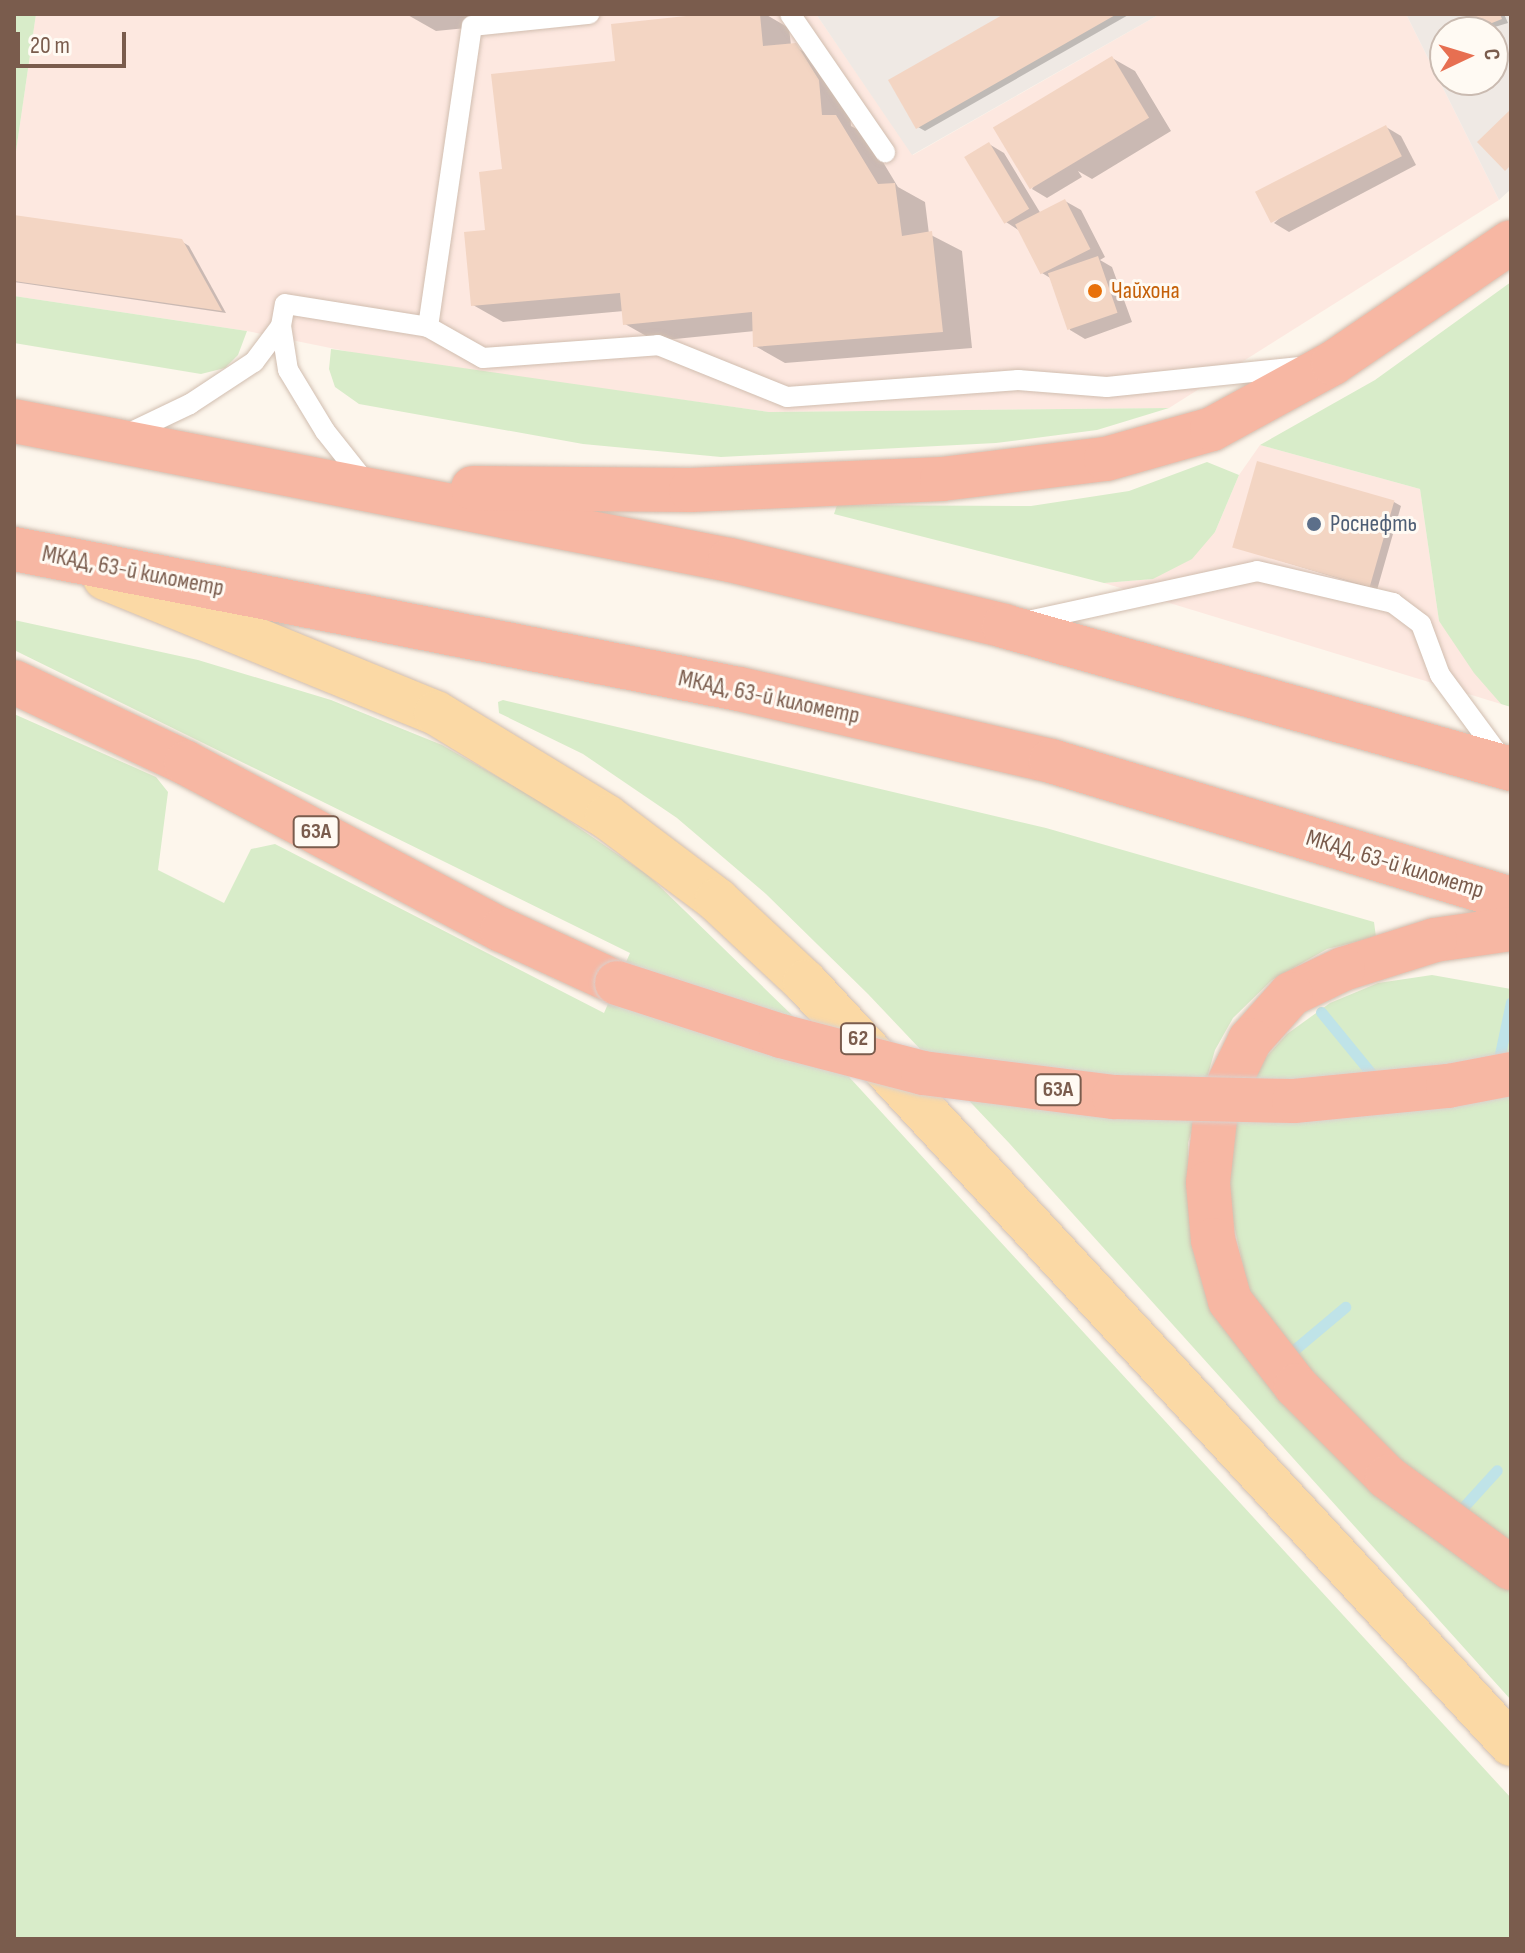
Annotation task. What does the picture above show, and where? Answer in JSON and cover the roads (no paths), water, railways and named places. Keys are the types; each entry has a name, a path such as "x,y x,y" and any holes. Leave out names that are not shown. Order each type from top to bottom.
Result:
{"highway":[{"path":"370,488 691,490 942,479 1106,459 1212,429 1333,363 1511,242"},
{"path":"14,421 730,560 1004,626 1510,769"},
{"name":"МКАД, 63-й километр","path":"28,551 739,689 1051,761 1511,899"},
{"name":"63A","path":"14,682 186,763 502,930 617,983 781,1036 923,1073 1114,1097 1294,1101 1448,1086 1511,1074"},
{"path":"1511,929 1435,940 1343,969 1291,994 1250,1040 1216,1110 1208,1183 1213,1240 1230,1301 1296,1386 1387,1477 1511,1568"}],"main road":[{"name":"62","path":"28,551 436,713 607,817 717,900 805,982 1511,1744"}],"lane":[{"path":"428,327 472,26 589,14"},
{"path":"790,14 885,152"},
{"path":"370,488 325,431 288,370 281,326 285,304 428,327 483,358 658,345 787,397 1018,380 1107,387 1333,363"},
{"path":"114,440 190,404 254,362 281,326"},
{"path":"1004,626 1257,571 1393,603 1421,624 1440,675 1510,769"}],"waterway":[{"path":"1497,1068 1511,1002"},
{"path":"1321,1012 1371,1073"},
{"path":"1288,1355 1345,1307"},
{"path":"1457,1514 1497,1470"}],"place":[{"name":"Чайхона","path":"1095,291"},
{"name":"Роснефть","path":"1314,524"}]}
